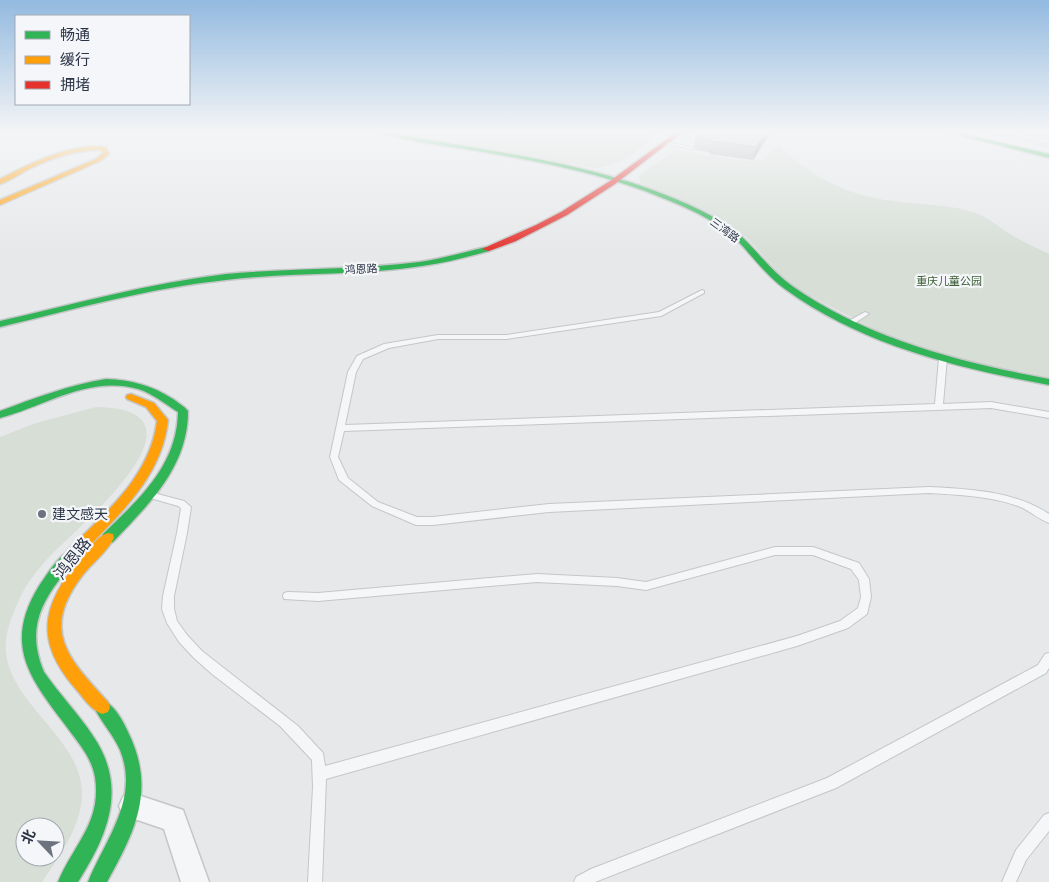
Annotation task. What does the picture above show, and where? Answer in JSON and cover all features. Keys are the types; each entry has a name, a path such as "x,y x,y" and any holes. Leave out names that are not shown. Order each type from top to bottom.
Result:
{"main road":[{"path":"0,182 20,172"},
{"path":"0,203 70,172"},
{"name":"三湾路","path":"592,172 616,179 695,210 717,221 737,236 769,271 788,286 849,323 895,343 943,358 1016,377 1049,382"},
{"name":"鸿恩路","path":"0,324 181,284 227,277 401,267 462,258 500,246 542,226 603,191 626,172"},
{"name":"鸿恩路","path":"0,315 182,276 230,269 390,261 457,252 489,242 530,224 593,188 616,179"},
{"name":"鸿恩路","path":"0,414 96,384 126,383 158,394 183,412 186,428 178,450 150,495 85,564 71,583 60,603 54,628 57,650 68,668 120,730 130,753 134,783 132,806 108,863 96,882"},
{"name":"鸿恩路","path":"0,425 66,402 92,395 115,392 150,405 163,420 164,436 144,472 114,511 48,584 36,604 28,624 27,644 32,664 43,684 93,749 102,769 105,794 98,824 85,856 68,882"}],"street":[{"path":"132,806 174,819 195,882"}],"lane":[{"path":"702,292 661,314 507,337 438,337 387,346 360,358 352,372 334,457 344,480 375,504 416,521 433,521 549,508 929,490 970,492 1018,503 1043,514 1049,519"},
{"path":"849,323 865,314"},
{"path":"939,406 943,358"},
{"path":"340,428 990,405 1049,415"},
{"path":"150,495 181,503 186,508 185,519 170,577 168,612 181,638 200,657 285,722 318,758 316,882"},
{"path":"288,596 318,597 537,578 608,581 646,586 775,551 813,551 839,559 855,566 864,579 866,597 863,611 844,625 797,641 319,774"},
{"path":"581,882 591,876 831,783 1042,669 1049,658"},
{"path":"1009,882 1021,855 1049,820"}],"green space":[{"name":"重庆儿童公园","path":"644,172 812,172 841,188 871,197 896,202 942,206 976,213 1049,254 1049,378 1013,372 897,341 791,286 745,236 640,183 639,176"},
{"path":"96,407 131,413 146,427 144,447 131,471 110,496 36,572 15,608 7,633 6,653 11,673 35,710 64,745 75,763 81,783 79,816 65,846 65,817 15,817 15,867 52,867 42,882 0,882 0,437 36,423"}],"traffic: fast":[{"path":"589,172 674,200 713,219 738,237 789,288 818,307 849,323 913,349 981,368 1049,382"},
{"path":"0,324 169,285 259,274 389,268 454,258 486,249"},
{"path":"0,415 69,390 87,385 106,383 123,383 146,388 183,411 183,429 178,447 160,481 108,538"},
{"path":"67,882 88,848 98,823 104,797 103,776 91,747 38,676 31,658 28,642 29,626 40,596 72,555"},
{"path":"97,882 121,837 129,815 134,773 129,752 119,730 102,707"}],"traffic: slow":[{"path":"0,182 20,172"},
{"path":"0,203 70,172"},
{"path":"72,555 130,494 154,457 161,439 163,420 150,405 131,397"},
{"path":"102,707 63,660 55,636 55,620 66,589 86,561 108,538"}],"traffic: jam":[{"path":"486,249 513,239 564,214 627,172"}],"place":[{"name":"建文感天","path":"42,514"}]}
